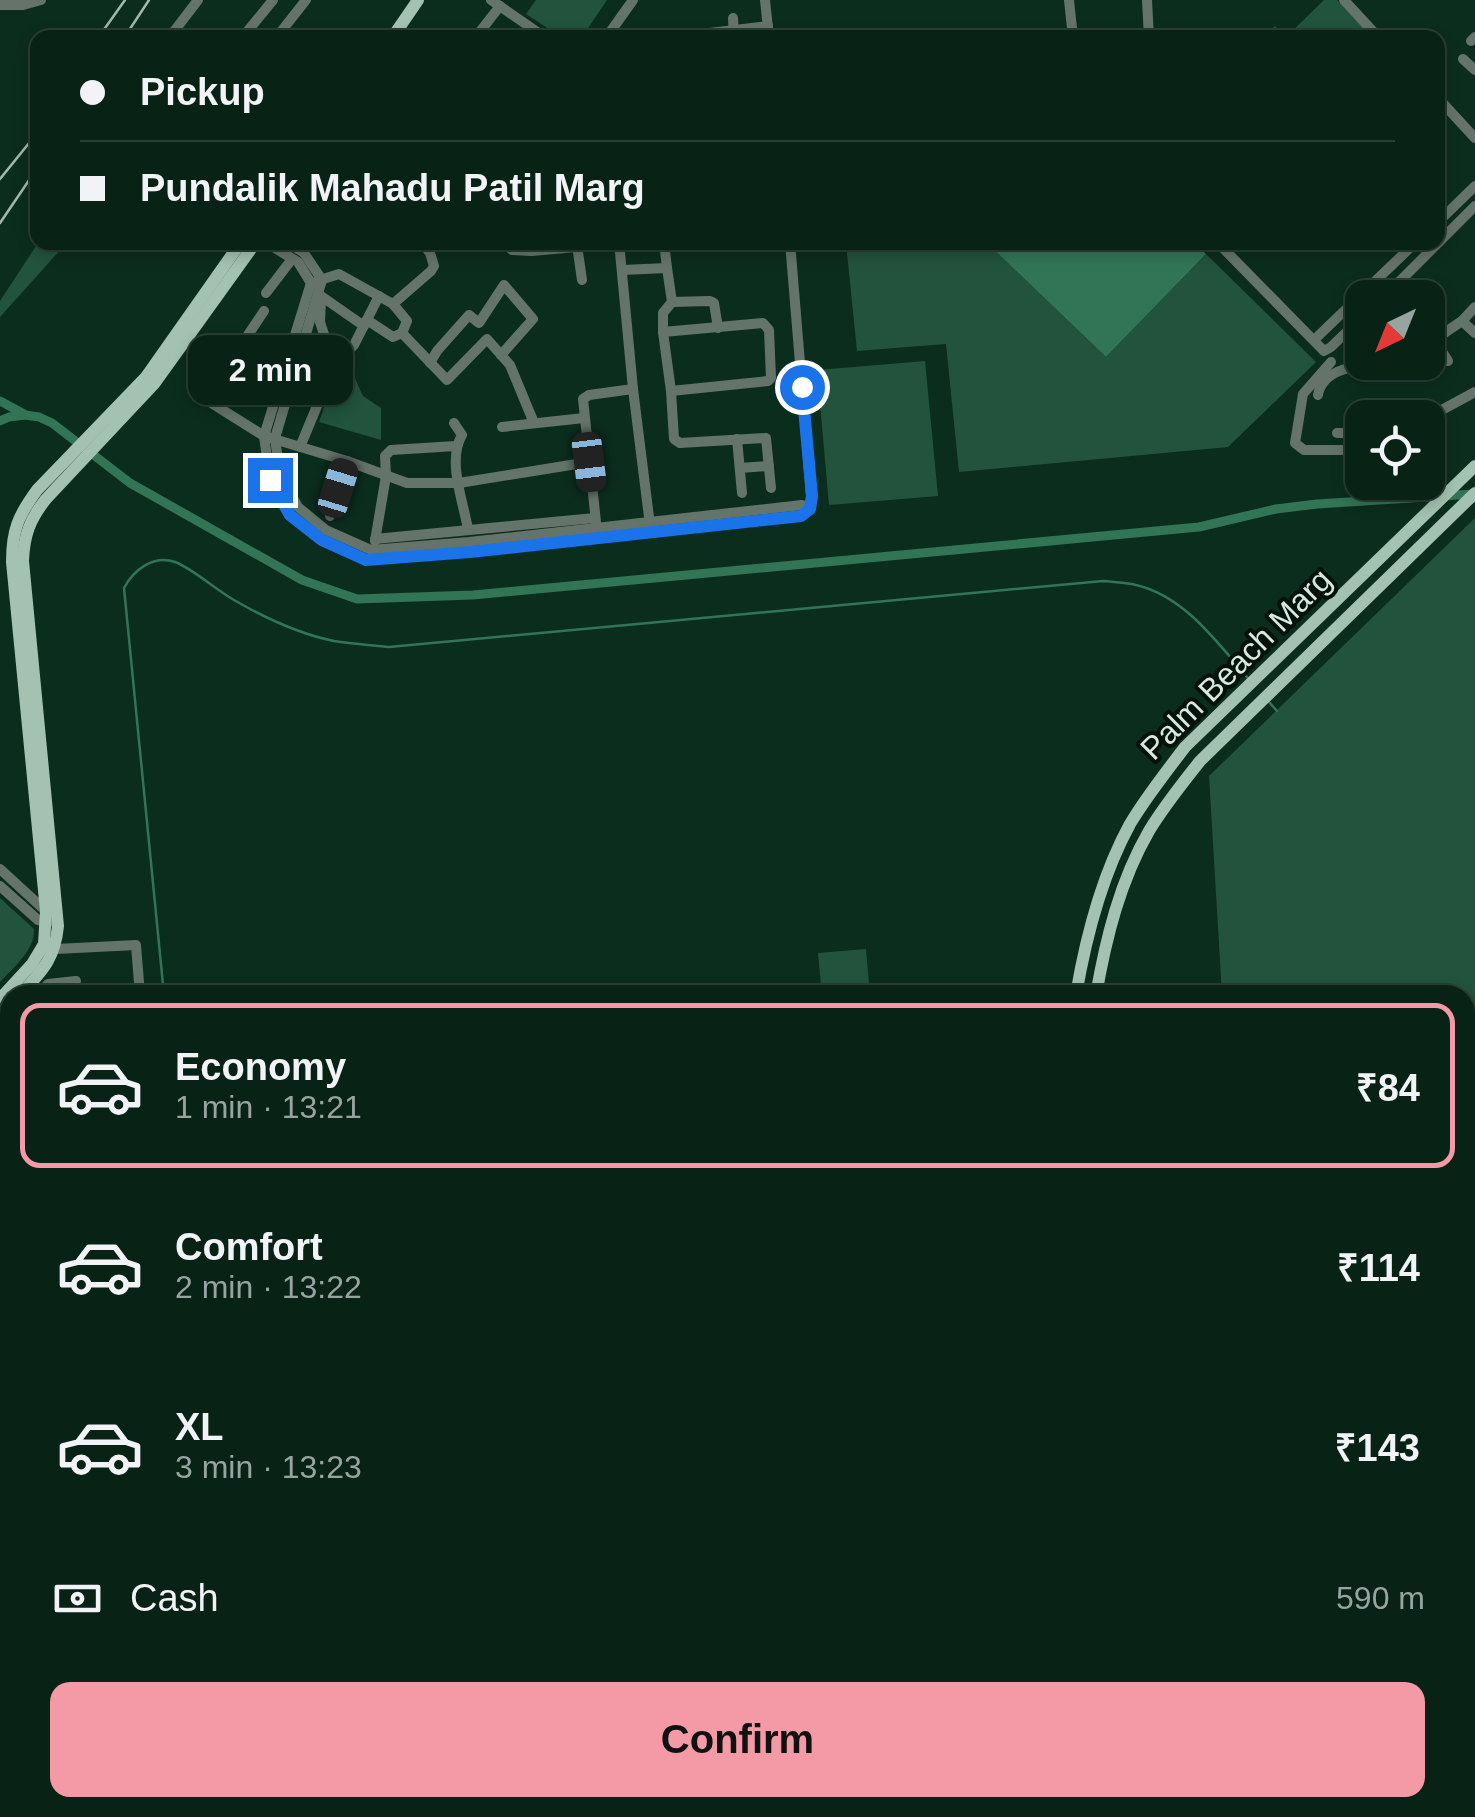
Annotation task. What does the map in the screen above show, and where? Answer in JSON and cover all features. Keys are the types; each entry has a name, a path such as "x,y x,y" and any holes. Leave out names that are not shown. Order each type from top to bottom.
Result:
{"main road":[{"path":"397,30 418,0"},
{"path":"33,719 6,559 21,511 106,426 146,377 235,250"},
{"path":"106,426 154,384 250,250"},
{"name":"Palm Beach Marg","path":"1078,985 1101,889 1129,826 1152,790 1185,748 1475,466"},
{"path":"29,985 40,972 50,946 24,561 24,538 41,494"},
{"name":"Palm Beach Marg","path":"1098,985 1104,946 1120,896 1147,835 1168,802 1200,761 1475,494"},
{"path":"13,985 50,946"}],"street":[{"path":"0,5 41,0"},
{"path":"175,30 198,0"},
{"path":"249,30 273,0"},
{"path":"282,30 306,0"},
{"path":"612,30 633,0"},
{"path":"766,0 768,30"},
{"path":"1070,0 1072,30"},
{"path":"1147,0 1149,30"},
{"path":"1344,0 1372,30"},
{"path":"480,30 496,3 535,30"},
{"path":"1463,59 1475,70"},
{"path":"1445,106 1475,138"},
{"path":"1445,217 1473,197"},
{"path":"1445,237 1473,197"},
{"path":"1445,228 1450,232"},
{"path":"278,250 298,262 316,281"},
{"path":"301,250 321,296 320,322 334,366"},
{"path":"393,304 434,266 427,250"},
{"path":"579,250 582,280"},
{"path":"621,250 651,534"},
{"path":"665,250 672,302 663,313 662,332 674,438 676,442 766,438 771,488"},
{"path":"371,550 468,529 596,528 651,534 801,516 810,509 812,496 791,250"},
{"path":"1224,250 1334,364 1304,394 1295,443 1304,450 1345,450"},
{"path":"1375,280 1404,250"},
{"path":"1401,280 1432,250"},
{"path":"266,293 292,258"},
{"path":"622,270 667,268"},
{"path":"316,281 339,274 393,304 407,320 402,333 393,337 321,296"},
{"path":"316,281 270,437 280,475 298,507 326,530 371,550 650,520 802,506 810,509"},
{"path":"430,363 469,315 479,323 504,285 533,319 501,355"},
{"path":"300,448 334,366 354,344 380,296"},
{"path":"672,302 714,303 718,328"},
{"path":"1445,330 1475,308"},
{"path":"1314,340 1345,310"},
{"path":"264,311 205,398 270,437 407,482 459,483 589,462"},
{"path":"1462,321 1475,333"},
{"path":"662,332 754,323 768,326 772,378 768,381 671,391"},
{"path":"402,333 447,380 487,339 510,365 534,423"},
{"path":"1324,351 1345,333"},
{"path":"1445,357 1448,361"},
{"path":"1318,395 1325,379 1345,371"},
{"path":"596,528 582,403 586,397 633,389"},
{"path":"1445,408 1475,392"},
{"path":"502,426 584,418"},
{"path":"454,423 462,435 456,446 468,529"},
{"path":"1336,433 1345,433"},
{"path":"737,440 742,492"},
{"path":"371,550 386,476 385,456 391,450 456,446"},
{"path":"330,516 347,461"},
{"path":"740,468 769,466"},
{"path":"0,870 50,920"},
{"path":"0,886 38,920 50,920"},
{"path":"50,946 136,945 139,985"},
{"path":"47,985 76,981"}],"shaded area":[{"path":"536,0 607,0 587,30 550,30 526,14"},
{"path":"1324,0 1337,0 1364,28 1362,30 1293,30"},
{"path":"33,250 60,250 0,317 0,301"},
{"path":"847,250 994,250 1106,357 1206,254 1316,362 1228,447 959,472 946,344 857,351"},
{"path":"994,250 1202,250 1206,254 1106,357"},
{"path":"925,361 938,496 829,505 817,370"},
{"path":"349,365 363,396 381,408 381,440 319,422 338,368"},
{"path":"1475,518 1475,985 1221,985 1209,776"},
{"path":"0,898 34,929 27,951 0,982"},
{"path":"866,949 869,985 821,985 818,953"}],"waterway":[{"path":"0,401 24,414"},
{"path":"0,421 25,415 52,423 130,483 302,580 357,599 473,595 1199,527 1317,504 1474,494"},
{"path":"163,985 124,588 138,570 159,560 182,565 234,600 295,630 334,641 389,647 1103,581 1124,583 1153,591 1184,610 1247,677"},
{"path":"1269,702 1277,711"}],"railway":[{"path":"104,30 125,0"},
{"path":"129,30 149,0"},
{"path":"0,179 30,142"},
{"path":"0,223 30,179"}],"route":[{"path":"270,480 290,515 322,540 366,560 801,516 810,509 812,496 802,387"}]}
